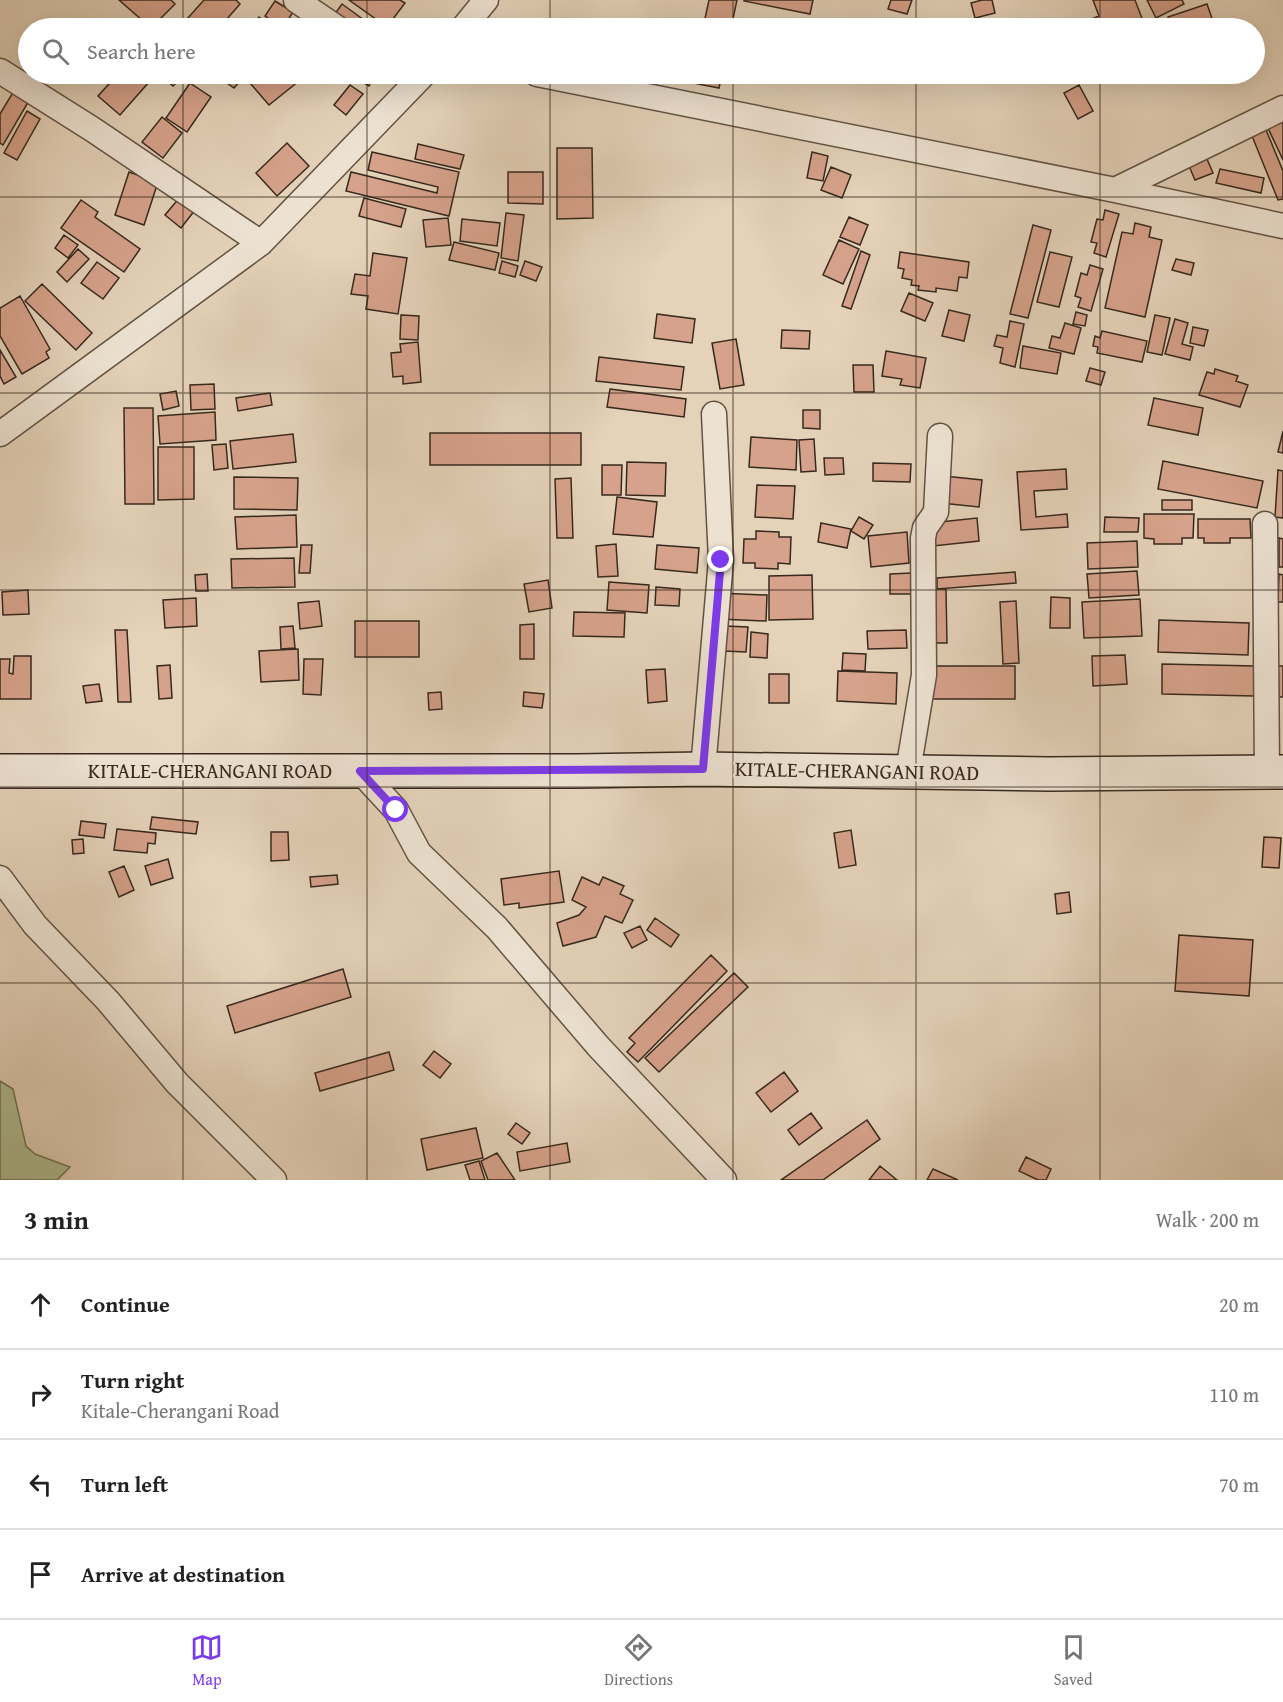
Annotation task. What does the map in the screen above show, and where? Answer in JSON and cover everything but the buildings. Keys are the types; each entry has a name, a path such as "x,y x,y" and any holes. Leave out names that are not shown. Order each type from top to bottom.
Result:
{"main road":[{"name":"KITALE-CHERANGANI ROAD","path":"0,771 703,769 1050,774 1275,772"}],"street":[{"path":"296,0 322,18"},
{"path":"471,18 486,0"},
{"path":"0,70 18,82"},
{"path":"22,84 261,243"},
{"path":"0,434 261,243 405,84"},
{"path":"587,84 1283,226"},
{"path":"1115,190 1283,108"},
{"path":"703,769 721,560 714,414"},
{"path":"908,771 924,675 923,538 925,528 936,512 939,436"},
{"path":"1265,524 1275,772"},
{"path":"360,771 396,810 419,853 497,928 598,1046 724,1180"},
{"path":"0,878 35,925 108,1000 177,1083 274,1180"}],"green space":[{"path":"0,1081 13,1089 26,1146 35,1154 70,1167 57,1180 0,1180"}],"route":[{"path":"396,810 360,771 703,769 721,560"}]}
